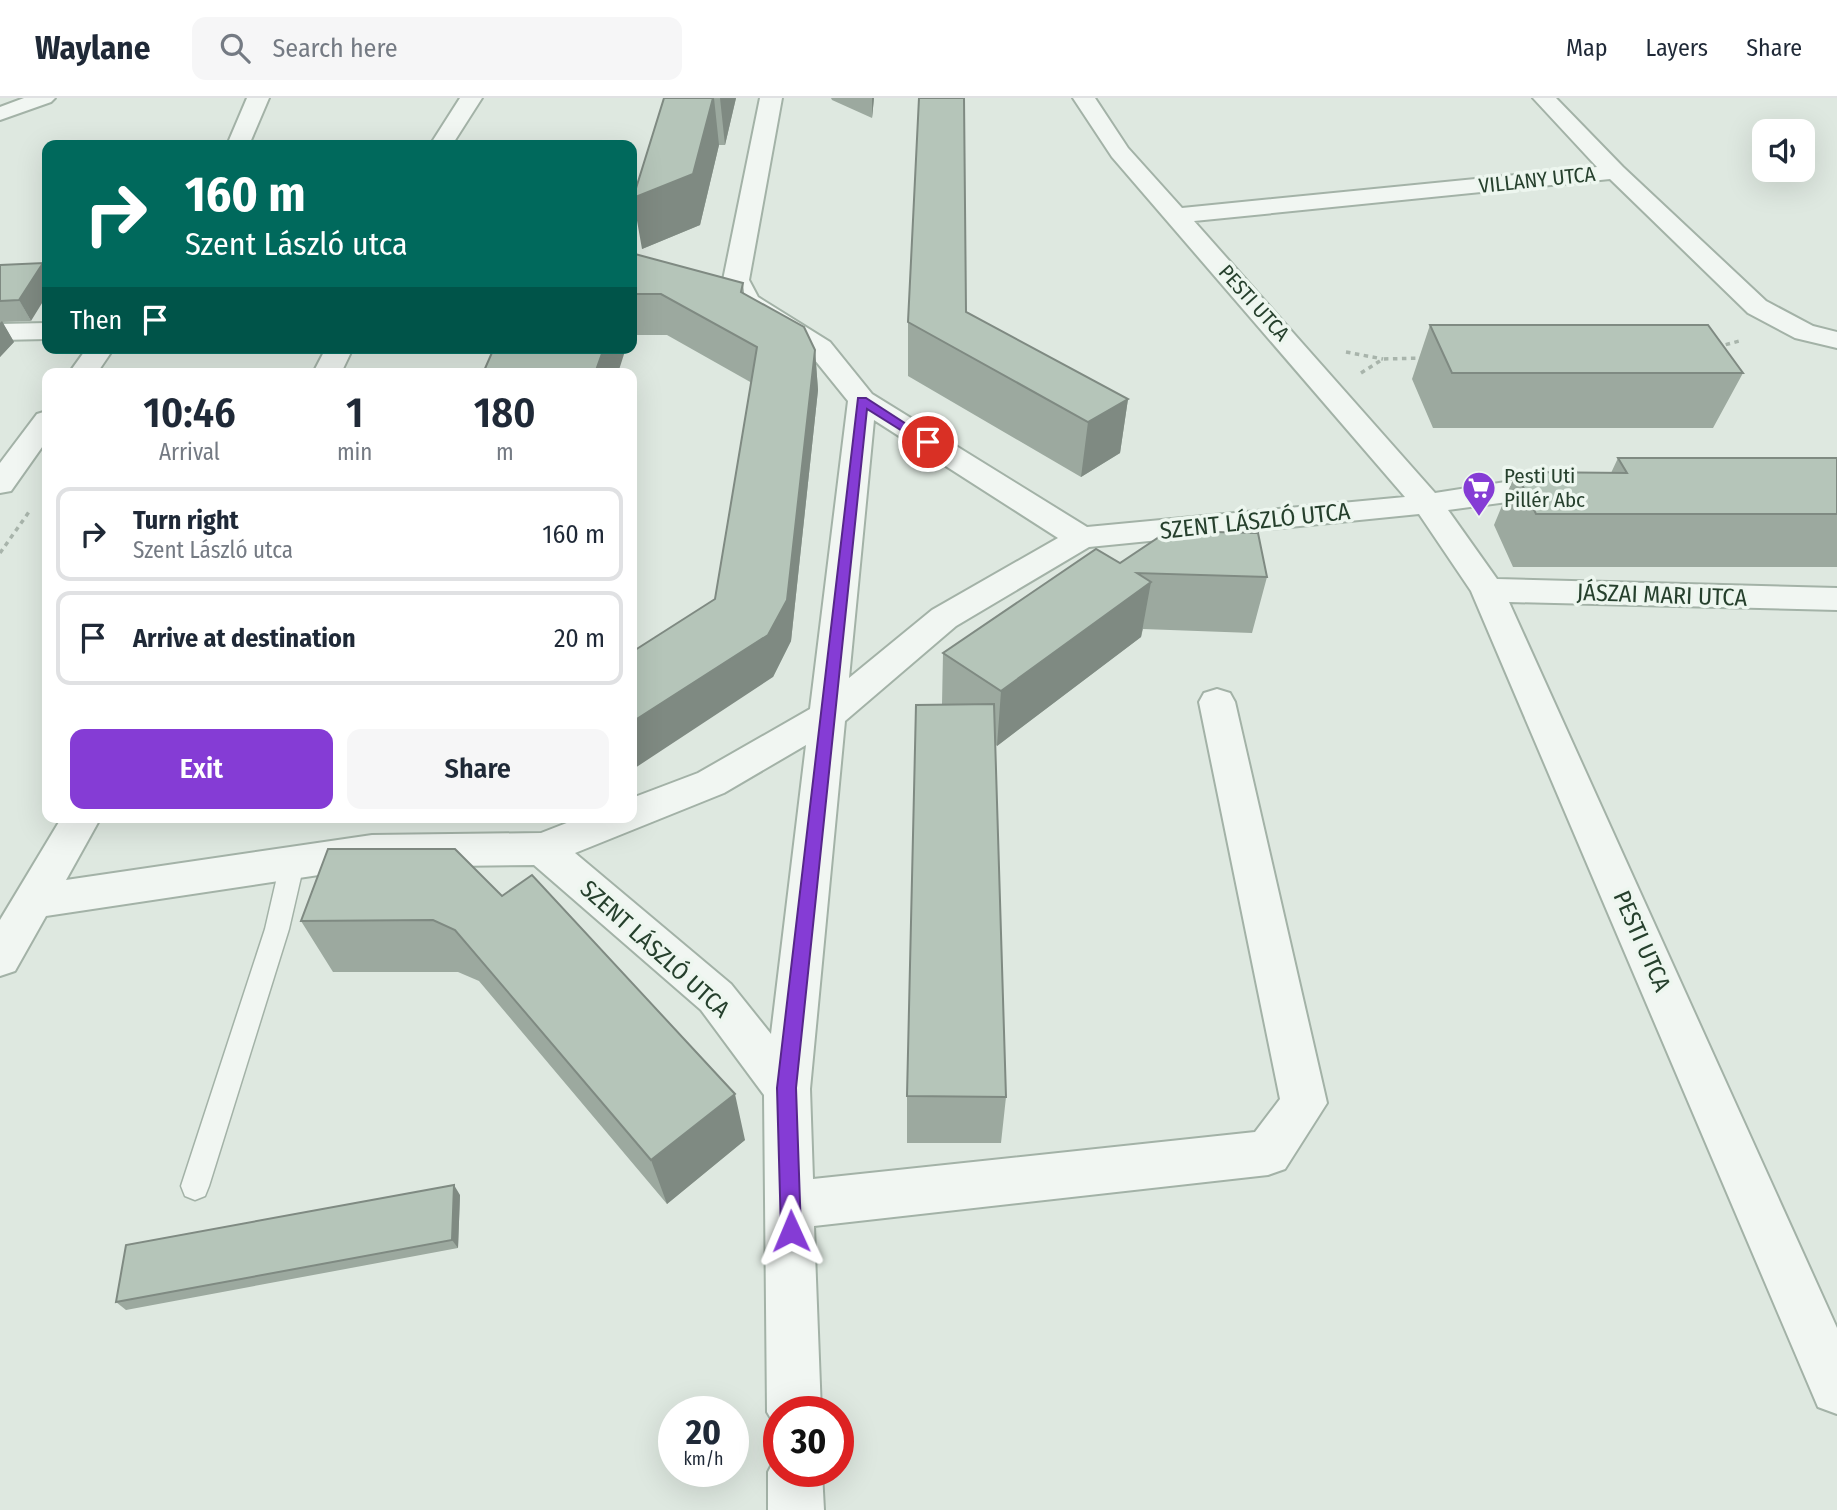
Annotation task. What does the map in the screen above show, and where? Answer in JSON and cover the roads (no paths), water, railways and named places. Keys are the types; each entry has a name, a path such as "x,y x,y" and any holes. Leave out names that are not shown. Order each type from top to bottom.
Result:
{"street":[{"path":"0,114 44,98"},
{"path":"240,140 258,98"},
{"path":"444,140 471,98"},
{"path":"771,98 723,280 748,302 820,348 862,400 1081,538"},
{"name":"PESTI UTCA","path":"1084,98 1120,152 1428,504 1487,590 1837,1388"},
{"path":"1544,98 1615,172"},
{"name":"VILLANY UTCA","path":"1176,216 1615,172 1757,307 1791,326 1837,340"},
{"path":"0,332 42,331"},
{"path":"794,1396 787,1088 862,400"},
{"path":"0,484 42,427"},
{"path":"1428,504 1538,486 1592,486"},
{"name":"SZENT LÁSZLÓ UTCA","path":"637,812 712,783 827,716 944,618 1081,538 1428,504"},
{"name":"JÁSZAI MARI UTCA","path":"1487,590 1837,599"},
{"path":"790,1205 1268,1153 1304,1103 1217,702"},
{"path":"0,958 36,901 79,823"},
{"path":"36,901 292,864 378,834 543,849 609,823"},
{"name":"SZENT LÁSZLÓ UTCA","path":"543,849 716,997 787,1088"},
{"path":"795,1487 796,1510"}],"lane":[{"path":"195,1186 277,929 292,864"}],"place":[{"name":"Pesti Uti Pillér Abc","path":"1479,518"}]}
